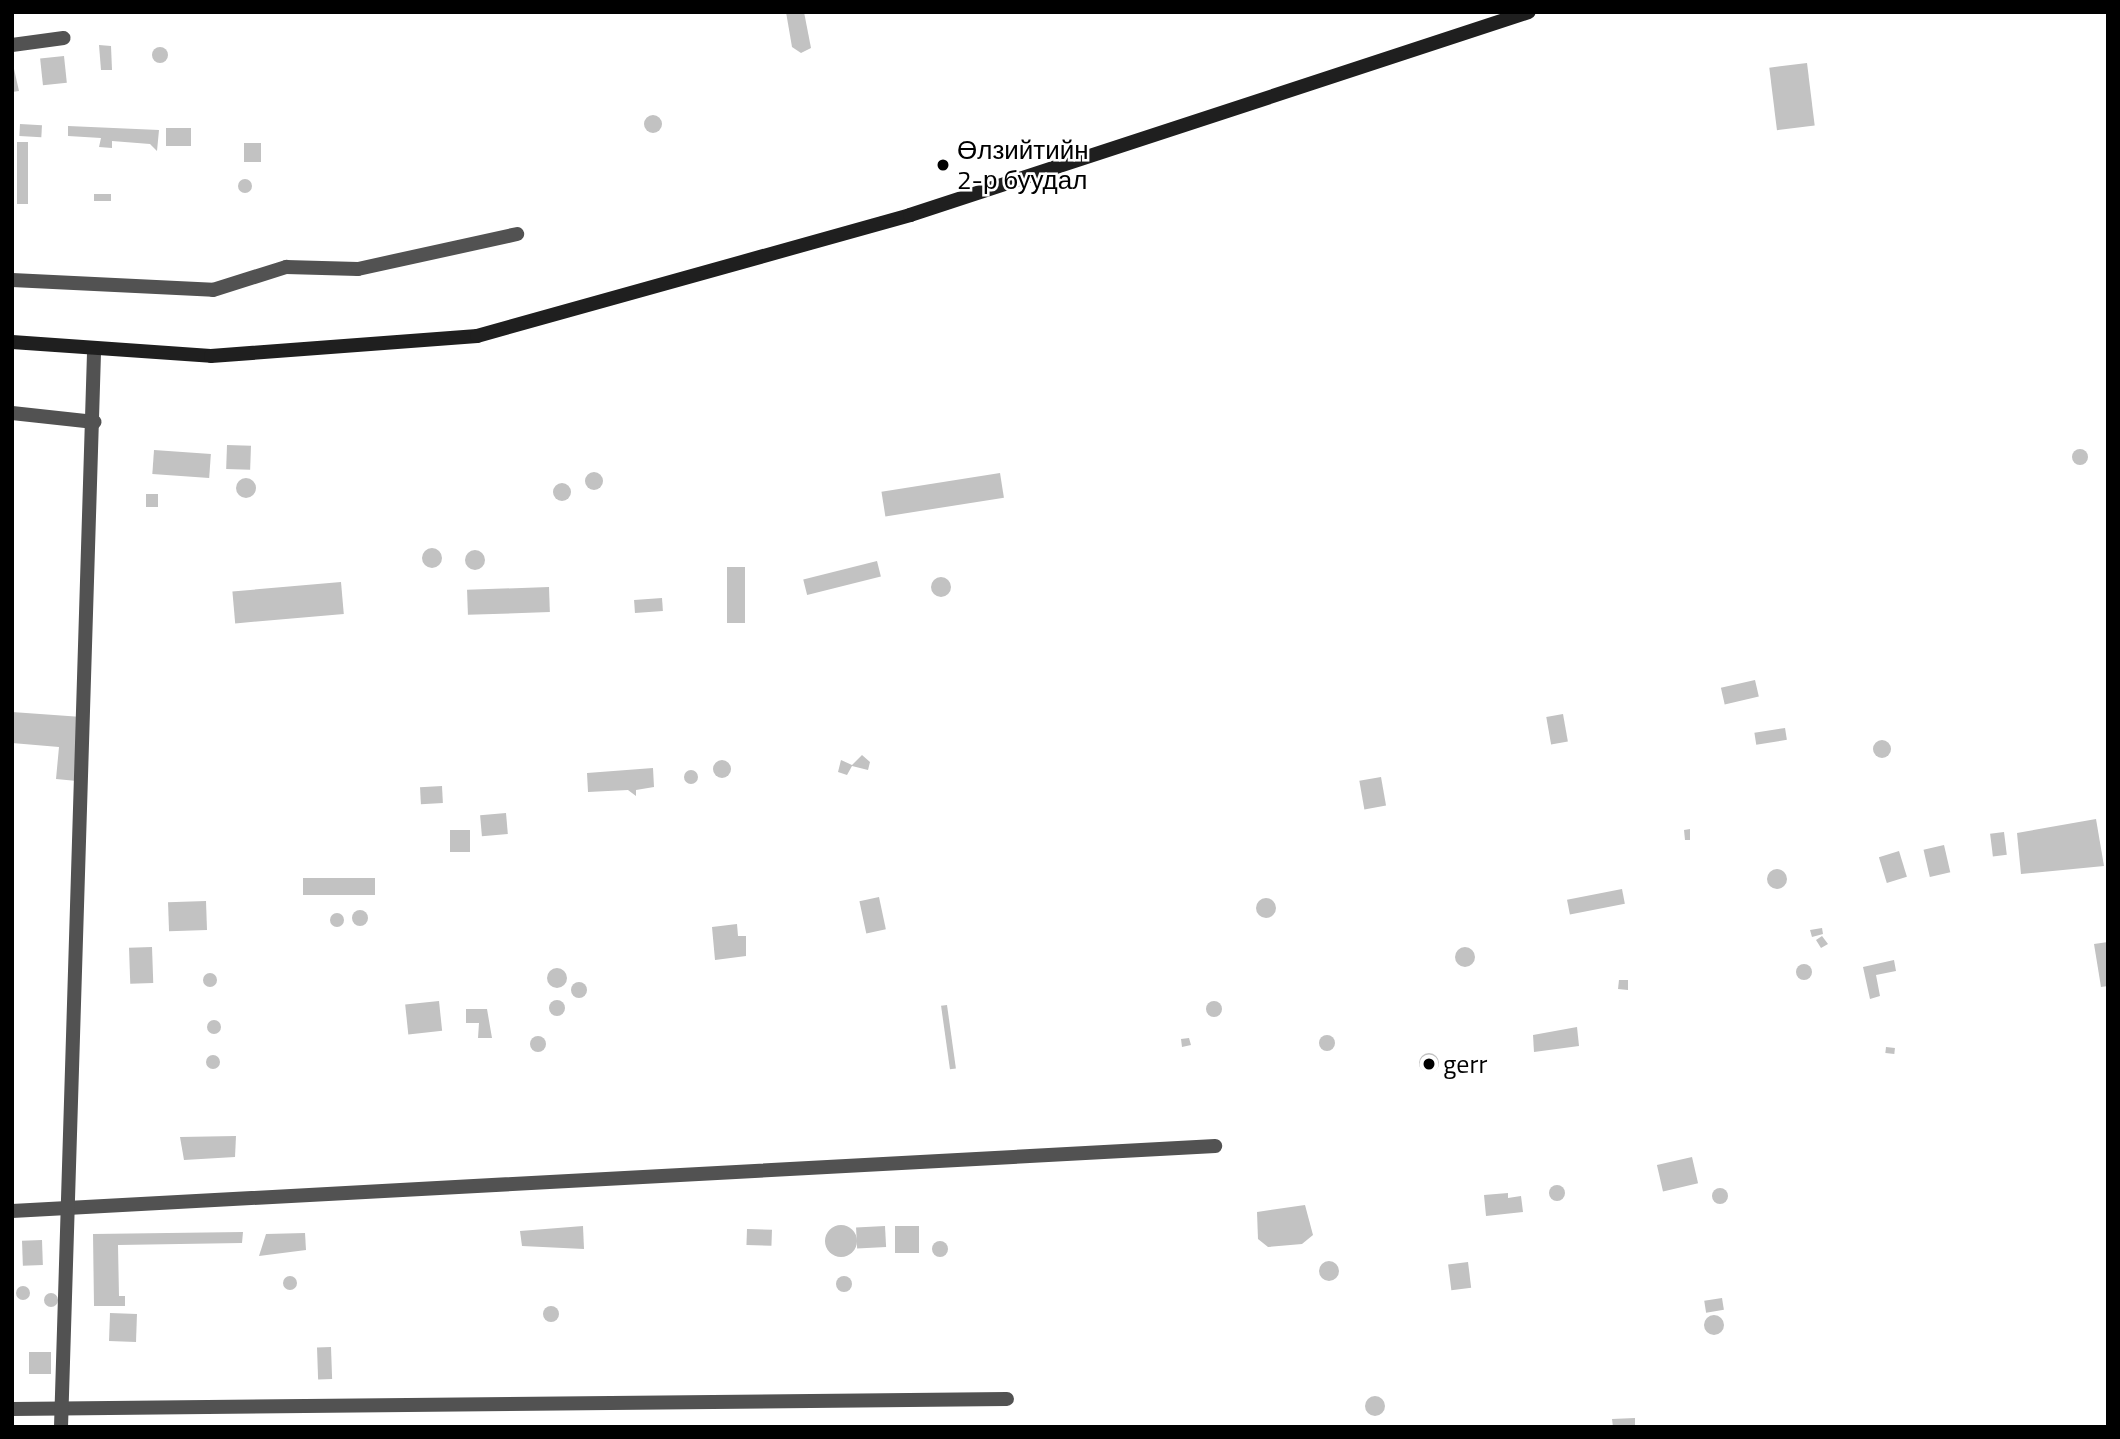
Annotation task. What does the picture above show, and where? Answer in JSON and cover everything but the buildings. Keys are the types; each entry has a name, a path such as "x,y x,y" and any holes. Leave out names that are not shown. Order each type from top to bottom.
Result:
{"main road":[{"path":"12,341 94,350 211,356 477,336 910,215 1529,12"}],"street":[{"path":"12,45 64,38"},
{"path":"12,280 213,290 286,267 358,269 517,234"},
{"path":"61,1420 95,422 94,350"},
{"path":"12,414 95,422"},
{"path":"12,1211 1215,1146"},
{"path":"12,1409 61,1420 1007,1399"}],"place":[{"name":"Өлзийтийн 2-р буудал","path":"943,165"},
{"name":"gerr","path":"1429,1064"}]}
